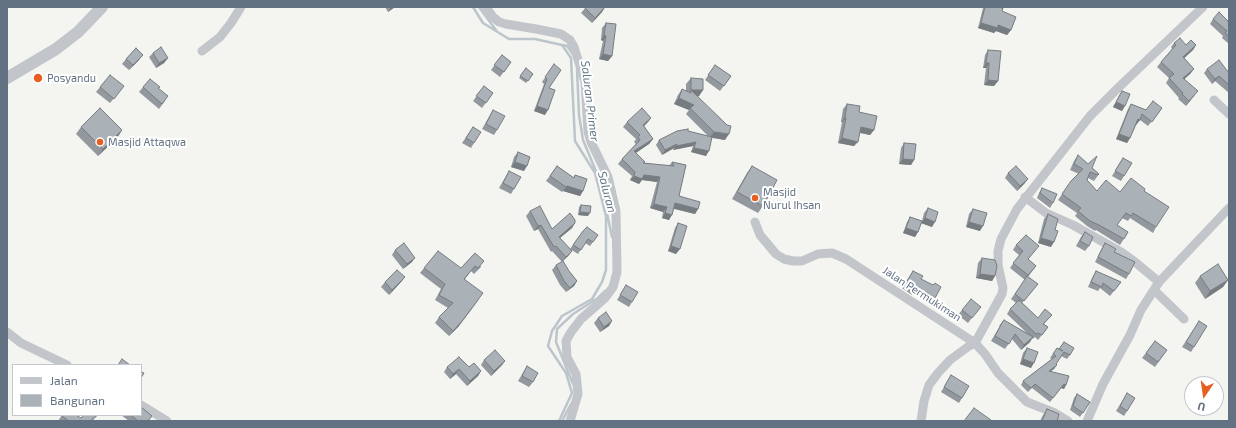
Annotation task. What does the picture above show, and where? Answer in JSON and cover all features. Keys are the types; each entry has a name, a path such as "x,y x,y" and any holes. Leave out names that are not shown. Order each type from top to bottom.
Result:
{"street":[{"path":"7,78 56,49 78,32 102,7"},
{"path":"202,51 220,37 241,7"},
{"path":"486,7 493,17 499,22 561,34 570,40 574,47 585,82 588,132 591,142 608,178 616,211 617,272 613,287 605,298 580,319 566,341 567,357 576,374 578,394 570,421"},
{"path":"921,421 924,401 929,385 950,360 975,343 1002,294 1003,288 998,265 998,251 1001,239 1017,209 1090,116 1118,87 1203,7"},
{"path":"1214,100 1229,114"},
{"path":"1026,197 1046,213 1079,228 1121,252 1135,262 1184,319"},
{"path":"1087,421 1103,384 1130,335 1141,310 1156,286 1229,208"},
{"name":"Jalan Permukiman","path":"755,222 760,235 776,254 784,259 802,261 818,254 832,253 846,259 975,343 985,354 998,373 1026,402 1068,421"},
{"path":"7,332 21,342 65,364"},
{"path":"142,406 167,421"}],"building":[{"path":"605,7 595,18 585,8"},
{"path":"985,7 1003,8 1002,11 1016,17 1011,30 998,25 998,28 981,23"},
{"path":"1219,12 1229,23 1229,36 1225,33 1227,31 1213,19"},
{"path":"606,23 616,24 612,56 603,54 606,36 604,35"},
{"path":"1180,38 1186,45 1191,40 1196,45 1183,57 1194,69 1183,78 1198,91 1189,101 1169,78 1174,74 1161,62 1176,45 1174,43"},
{"path":"161,47 168,58 159,63 153,53"},
{"path":"136,48 143,55 133,65 126,59"},
{"path":"988,50 1001,51 998,81 988,80 989,63 986,63"},
{"path":"502,55 511,62 504,72 494,65"},
{"path":"1219,60 1229,73 1229,85 1219,76 1215,79 1207,69"},
{"path":"554,64 561,70 549,88 555,90 548,110 537,106 547,79 545,77"},
{"path":"715,65 731,76 724,86 708,75"},
{"path":"526,68 533,74 528,81 520,76"},
{"path":"110,75 124,86 114,99 100,87"},
{"path":"691,78 703,79 703,90 691,90"},
{"path":"150,79 168,96 162,104 143,87"},
{"path":"484,86 493,93 486,103 476,96"},
{"path":"682,89 691,93 691,90 727,125 731,126 729,134 714,132 690,108 694,105 679,98"},
{"path":"1122,91 1130,94 1125,106 1116,102"},
{"path":"1153,101 1162,108 1152,122 1142,114 1140,120 1138,119 1130,138 1119,134 1131,104 1146,110"},
{"path":"847,104 860,106 859,112 877,116 874,130 861,127 858,142 842,138"},
{"path":"100,108 122,130 103,149 81,127"},
{"path":"642,108 651,118 643,125 653,139 634,151 645,162 643,163 674,166 672,162 686,165 679,196 700,202 698,209 675,203 672,215 665,213 667,207 654,204 660,177 644,175 642,179 634,176 635,172 622,159 640,140 638,137 640,135 627,122"},
{"path":"493,110 505,116 497,130 486,124"},
{"path":"473,127 481,132 474,143 466,138"},
{"path":"688,129 688,131 712,137 709,151 694,148 696,142 676,146 677,144 665,150 659,140 677,131"},
{"path":"904,143 916,144 914,160 903,159"},
{"path":"518,152 530,157 527,166 515,162"},
{"path":"1078,155 1088,164 1097,156 1092,168 1099,174 1090,172 1087,180 1097,191 1106,180 1120,192 1131,178 1145,189 1144,191 1169,207 1156,227 1133,213 1131,216 1126,213 1117,225 1128,232 1124,239 1090,221 1078,211 1081,208 1062,194 1071,181 1083,169 1074,164"},
{"path":"1123,158 1132,163 1124,176 1115,171"},
{"path":"557,166 574,178 575,175 587,179 583,191 567,186 566,187 550,176"},
{"path":"752,166 777,180 763,206 737,192"},
{"path":"1016,166 1028,179 1020,186 1008,173"},
{"path":"509,171 521,177 514,189 503,183"},
{"path":"1042,188 1057,194 1053,203 1040,193"},
{"path":"581,205 591,206 590,213 580,212"},
{"path":"540,206 552,229 570,213 575,220 575,223 559,237 572,251 566,257 556,246 554,247 541,225 538,226 530,211"},
{"path":"928,208 938,212 935,222 925,218"},
{"path":"973,209 987,213 983,226 969,222"},
{"path":"1048,214 1058,219 1055,230 1058,231 1054,242 1041,238"},
{"path":"910,217 922,221 918,232 906,228"},
{"path":"678,223 687,226 680,249 671,246"},
{"path":"587,227 598,235 593,242 588,239 581,250 573,245"},
{"path":"1085,232 1093,237 1089,246 1080,241"},
{"path":"1026,235 1039,246 1028,259 1036,266 1028,275 1013,263 1023,251 1016,245"},
{"path":"404,243 415,258 407,264 395,250"},
{"path":"1105,243 1116,249 1114,252 1135,262 1129,274 1098,257"},
{"path":"438,251 461,268 475,253 484,261 478,268 475,266 464,279 483,293 453,331 439,317 453,303 439,295 445,284 424,268"},
{"path":"982,258 995,260 997,266 995,276 980,274"},
{"path":"563,261 577,281 570,288 564,281 556,265"},
{"path":"1218,264 1228,280 1210,291 1200,276"},
{"path":"397,270 405,277 392,290 385,282"},
{"path":"913,271 923,276 921,279 933,285 935,283 941,287 935,298 926,292 915,290 906,283"},
{"path":"1096,271 1121,282 1114,291 1103,283 1102,287 1091,282"},
{"path":"1027,276 1038,284 1024,301 1015,294"},
{"path":"626,285 638,292 632,302 620,295"},
{"path":"971,299 981,307 972,318 962,310"},
{"path":"1019,300 1038,318 1045,309 1052,315 1043,324 1048,327 1042,335 1038,333 1036,334 1010,309"},
{"path":"606,312 612,321 604,327 598,318"},
{"path":"1004,320 1033,337 1024,345 1015,334 1009,344 995,336"},
{"path":"1199,321 1207,326 1194,347 1186,342"},
{"path":"1155,341 1167,350 1158,362 1146,353"},
{"path":"1064,342 1074,348 1070,355 1064,352 1056,364 1057,365 1049,371 1069,376 1066,385 1064,384 1053,398 1035,384 1031,388 1023,381 1056,356 1053,354 1057,348 1059,349"},
{"path":"1027,348 1038,352 1034,363 1023,359"},
{"path":"495,350 505,361 494,371 484,360"},
{"path":"459,357 469,367 474,363 481,371 470,381 459,369 453,374 447,367"},
{"path":"122,359 129,364 119,364"},
{"path":"527,366 538,373 533,382 522,376"},
{"path":"951,375 969,386 962,398 944,387"},
{"path":"1127,393 1135,398 1127,411 1120,406"},
{"path":"1077,394 1090,402 1083,413 1073,406"},
{"path":"142,408 152,416 148,421 138,421 132,416 142,416"},
{"path":"974,408 991,420 964,421"},
{"path":"1047,409 1059,414 1057,421 1042,421"},
{"path":"62,416 78,416 81,418 83,416 96,416 92,419 93,421 69,421"}],"waterway":[{"name":"Saluran","path":"473,7 483,23 509,39 535,39 562,45 571,58 575,141 595,173 606,216 606,270 602,282 592,299 562,316 552,331 548,346 566,373 572,393 559,421"},
{"name":"Saluran Primer","path":"479,7 496,30"},
{"name":"Saluran","path":"563,45 567,46 572,53"},
{"name":"Saluran Primer","path":"577,69 579,115 583,140 600,181 612,237"},
{"name":"Saluran","path":"573,384 556,342 557,329 573,314 598,298 605,291"},
{"name":"Saluran","path":"562,421 571,404"}],"place":[{"name":"Posyandu","path":"38,78"},
{"name":"Masjid Attaqwa","path":"100,142"},
{"name":"Masjid Nurul Ihsan","path":"755,198"}]}
